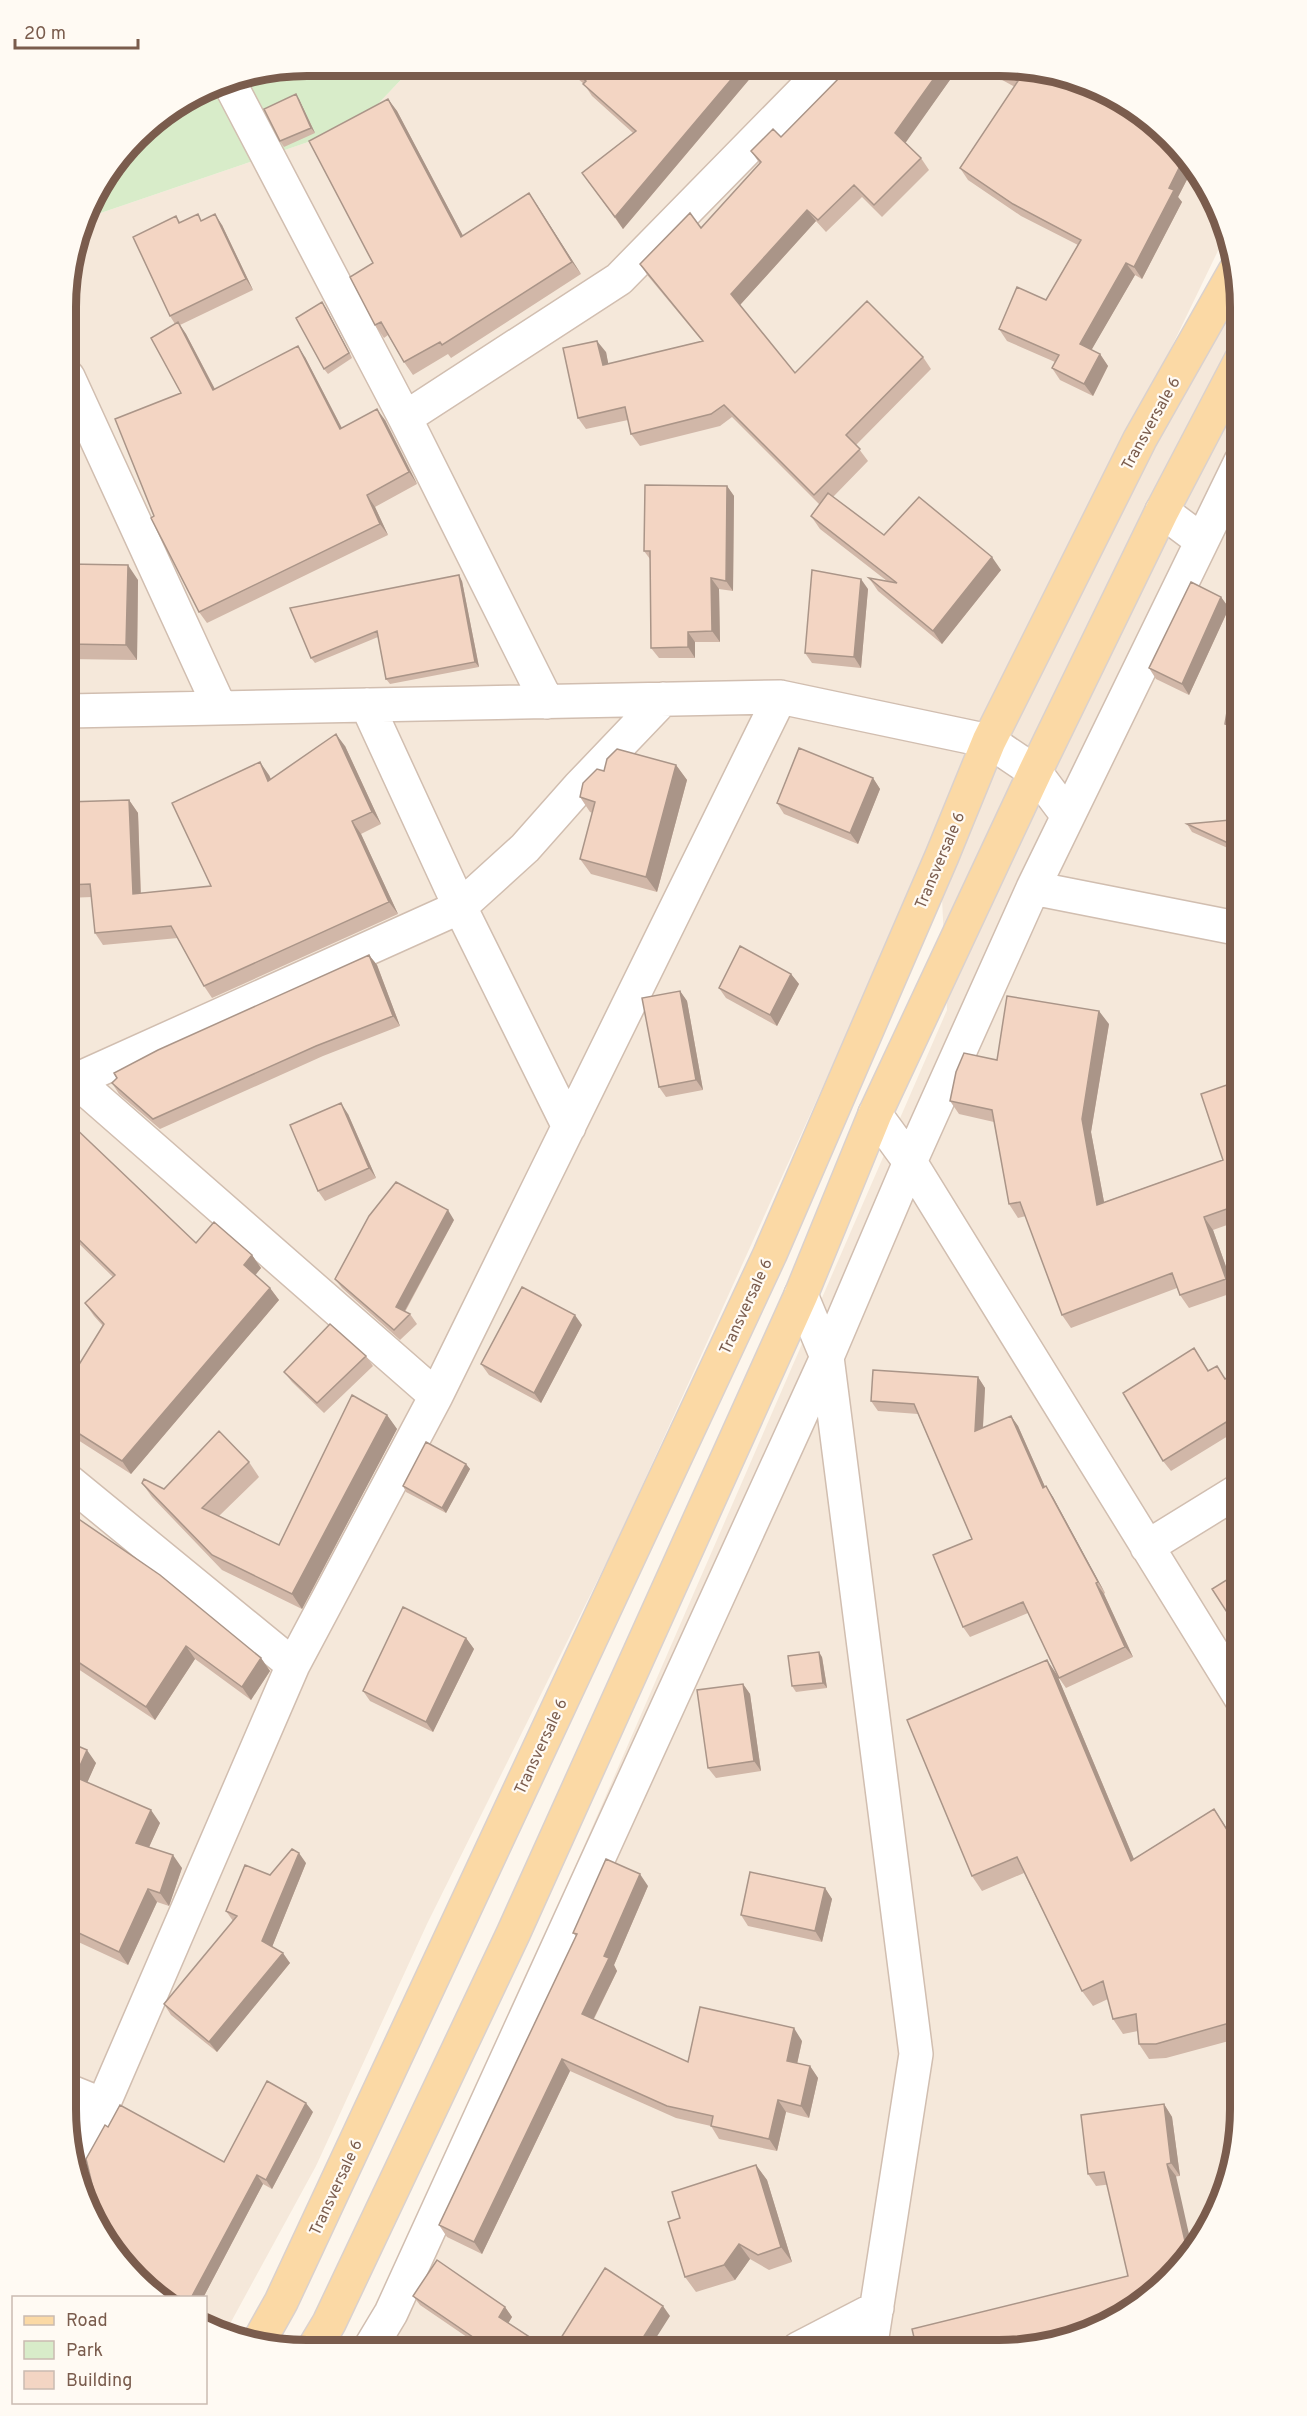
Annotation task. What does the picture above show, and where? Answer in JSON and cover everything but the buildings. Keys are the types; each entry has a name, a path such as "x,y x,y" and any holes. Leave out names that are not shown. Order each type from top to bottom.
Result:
{"main road":[{"name":"Transversale 6","path":"262,2335 281,2302 770,1254 942,856 989,741 1140,439 1229,281"},
{"path":"319,2340 329,2323 513,1934 801,1295 875,1114 1035,772 1162,511 1230,381"}],"street":[{"path":"405,418 619,279 818,76"},
{"path":"233,89 405,418 547,702"},
{"path":"76,394 220,708"},
{"path":"375,2340 392,2313 827,1357 910,1162 1033,888 1230,484"},
{"path":"1162,511 1202,541"},
{"path":"79,2146 104,2105 293,1665 436,1396 780,697"},
{"path":"76,711 780,697 989,741 1035,772 1068,816"},
{"path":"76,1080 460,907 525,848 579,787 663,699"},
{"path":"368,705 460,907 569,1127"},
{"path":"1033,888 1230,926"},
{"path":"76,1086 436,1396"},
{"path":"875,1114 910,1162 1230,1680"},
{"path":"801,1295 827,1357 916,2054 872,2340"},
{"path":"76,1487 293,1665"},
{"path":"1147,1547 1230,1496"},
{"path":"513,1934 554,1955"},
{"path":"76,2094 104,2105"},
{"path":"815,2340 877,2308"}],"shaded area":[{"path":"404,76 1000,76 1030,78 1059,84 1102,100 1128,115 1152,134 1192,179 1207,205 1221,243 954,798 1228,270 1230,292 1229,2139 1223,2168 1207,2211 1192,2237 1167,2268 1024,2338 369,2340 947,1010 939,830 617,1541 427,1924 316,2166 229,2326 207,2317 207,2296 172,2296 144,2272 107,2224 84,2168 78,2139 76,2109 76,307 78,277 84,248 96,215 358,125"}],"green space":[{"path":"404,76 358,125 96,215 115,179 144,144 179,115 205,100 233,89 277,78"}]}
